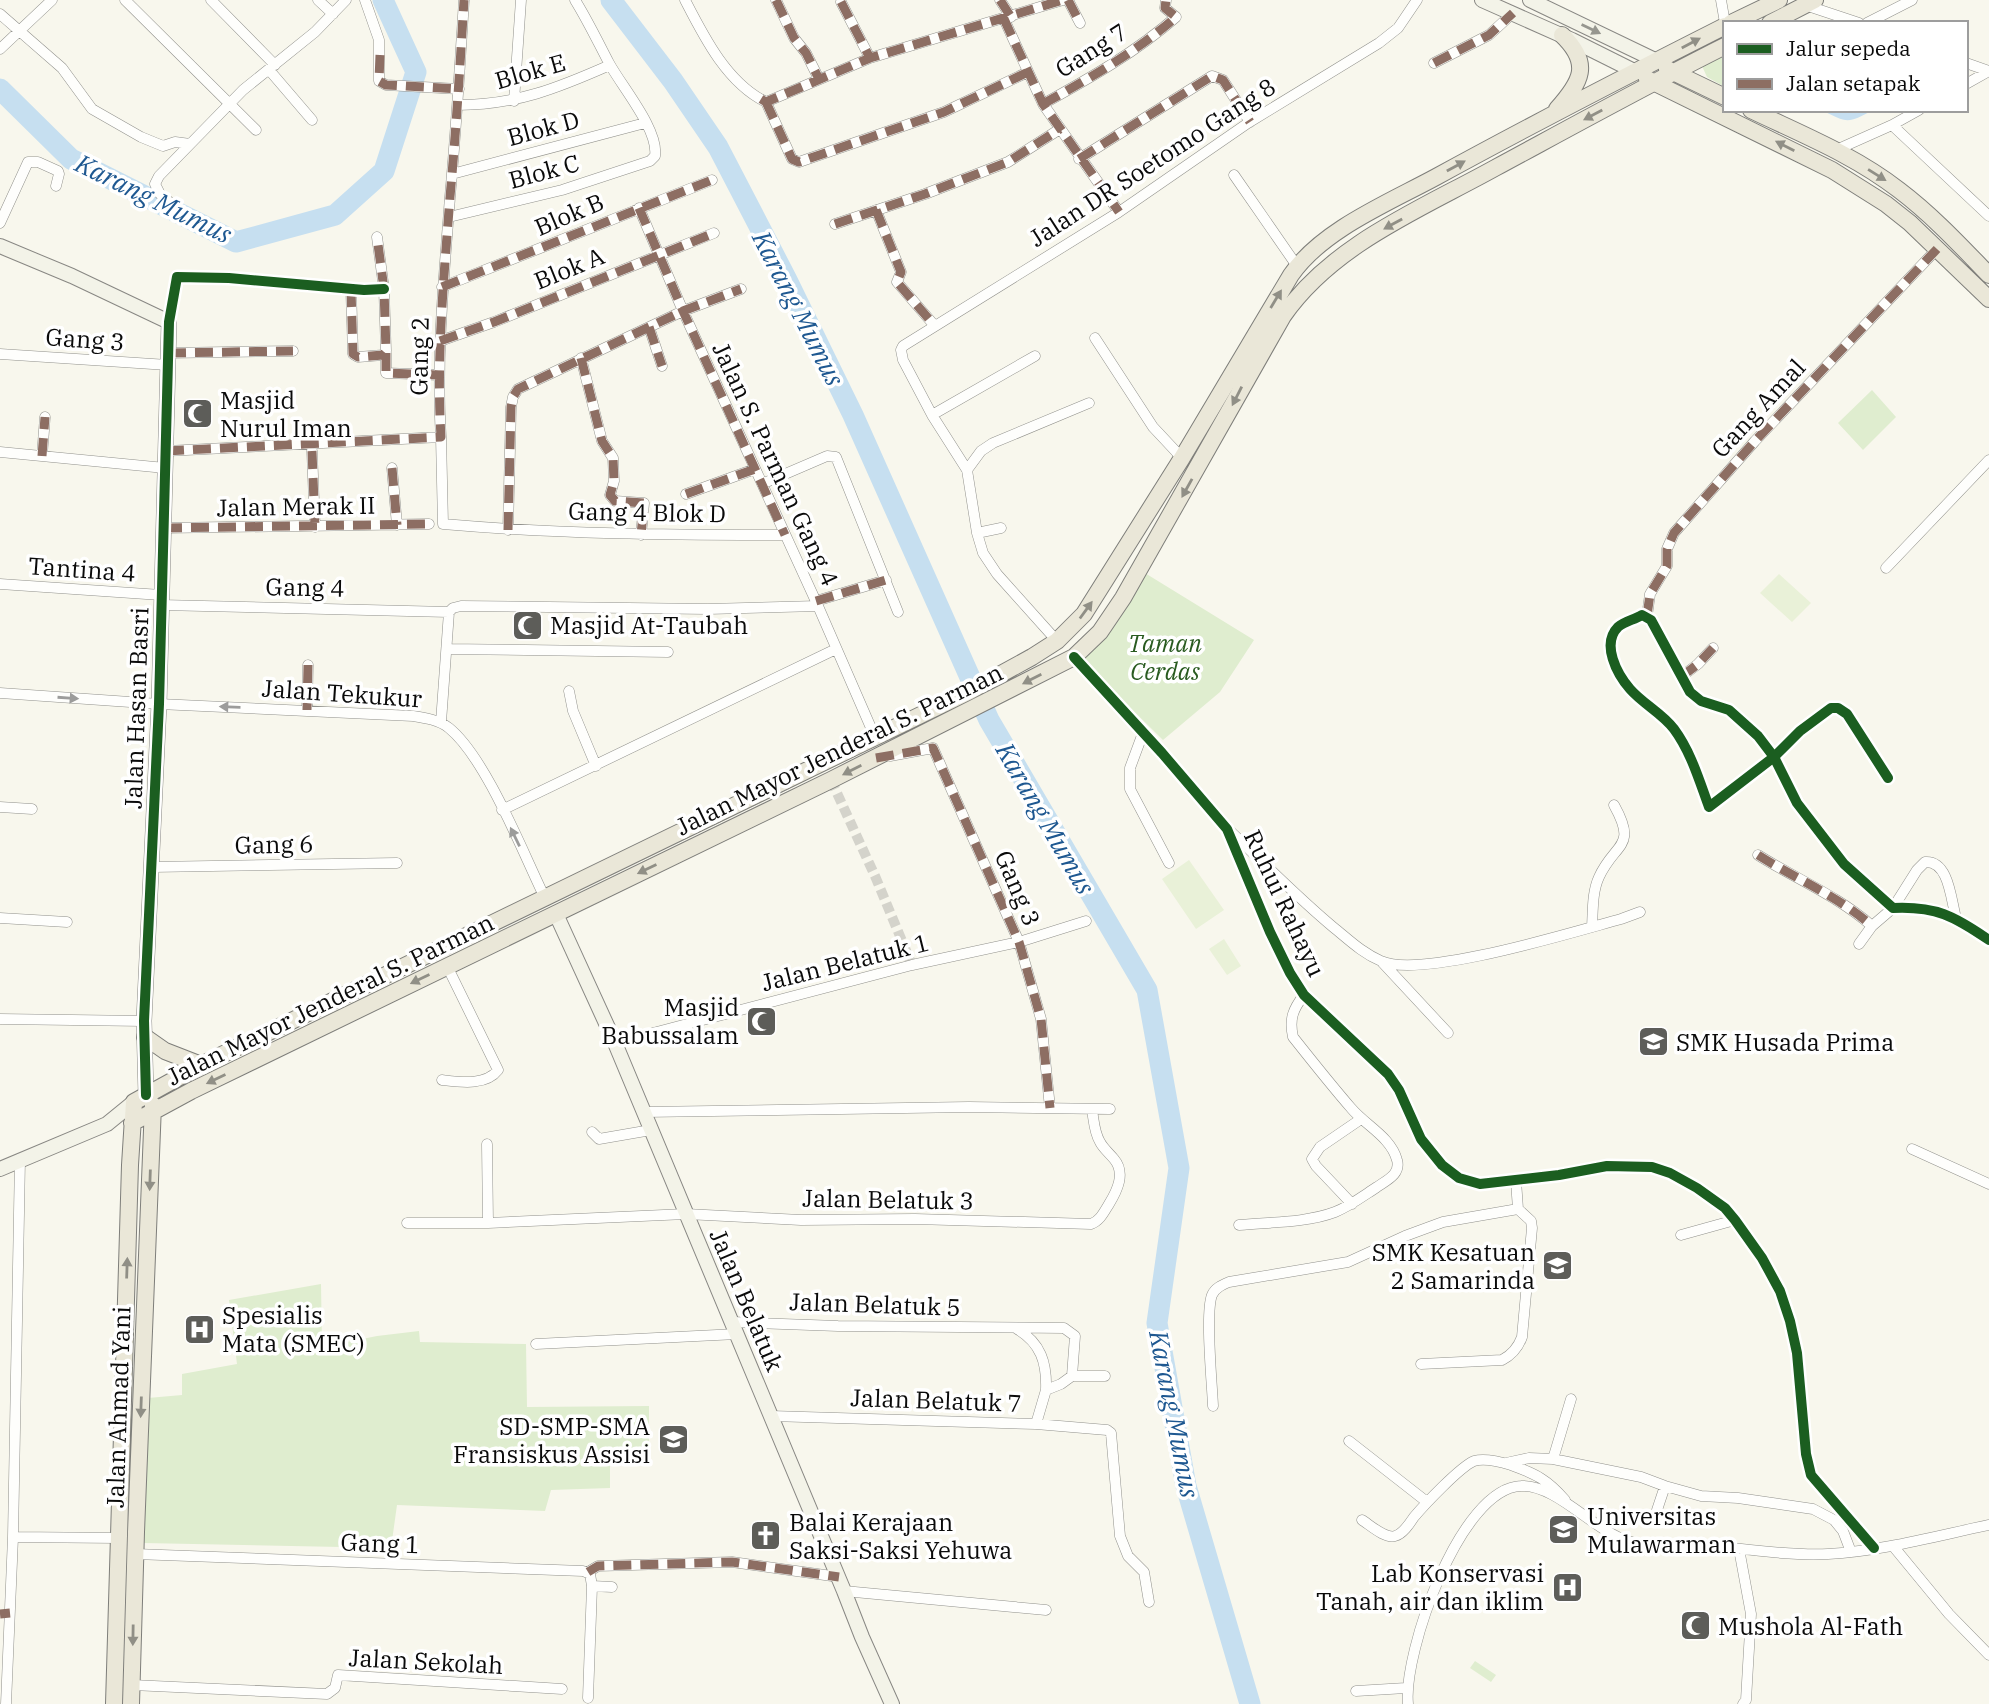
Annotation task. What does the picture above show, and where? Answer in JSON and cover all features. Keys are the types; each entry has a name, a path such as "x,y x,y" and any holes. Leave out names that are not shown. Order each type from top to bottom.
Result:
{"main road":[{"path":"1735,21 1779,0"},
{"path":"1774,21 1810,3"},
{"path":"1654,72 1723,25"},
{"path":"1550,117 1574,88 1581,69 1577,51 1562,35"},
{"path":"1672,72 1723,47"},
{"name":"Jalan Mayor Jenderal S. Parman","path":"145,1096 201,1065 950,701 1057,641 1084,614 1102,587 1297,267 1318,246 1363,217 1636,72 1654,72"},
{"path":"1654,72 1672,72 1723,96"},
{"path":"1654,72 1723,110"},
{"name":"Jalan Mayor Jenderal S. Parman","path":"132,1123 1003,694 1079,663 1123,598 1283,316 1308,284 1368,238 1654,72"},
{"path":"1727,112 1832,170 1886,204 1989,299"},
{"path":"1755,112 1836,150 1905,194 1989,275"},
{"path":"1102,587 1123,598"},
{"path":"439,950 447,966"},
{"path":"144,1029 165,1051 201,1065"},
{"name":"Jalan Ahmad Yani","path":"131,1704 153,1112 145,1096"},
{"name":"Jalan Ahmad Yani","path":"114,1704 132,1123 145,1096"}],"street":[{"path":"0,48 52,0"},
{"path":"125,0 256,130"},
{"path":"211,0 273,68 312,120"},
{"path":"318,0 333,14"},
{"path":"182,213 160,194 155,184 159,176 229,104 273,68 346,0"},
{"path":"365,0 379,40 379,81 386,85 453,89"},
{"name":"Gang 2","path":"464,0 453,89 458,105 442,287 439,375 443,524 509,530"},
{"path":"514,101 521,0"},
{"path":"575,0 645,123"},
{"path":"685,0 724,66 740,83 766,102 792,159 800,161 944,112 1028,72"},
{"path":"776,0 794,38 806,53 819,79"},
{"path":"1000,0 1043,104 1079,159 1119,212"},
{"path":"766,102 870,58 1065,0 1080,23"},
{"name":"Gang 7","path":"1043,104 1106,69 1176,17 1165,8 1166,0"},
{"name":"Jalan DR Soetomo Gang 8","path":"932,415 903,360 901,350 907,341 1119,212 1250,122 1379,43 1398,28 1417,0"},
{"path":"1482,0 1562,35 1636,72"},
{"path":"1530,0 1654,72"},
{"path":"1721,0 1724,21"},
{"path":"1871,21 1912,0"},
{"path":"841,2 870,58"},
{"path":"1810,3 1854,21"},
{"path":"1434,63 1489,35 1513,13"},
{"path":"0,14 62,68 92,109 141,137 163,146 175,142 190,144"},
{"path":"1968,64 1989,71"},
{"name":"Blok E","path":"458,105 514,101 568,83 610,65"},
{"path":"1968,83 1989,71"},
{"path":"1079,159 1212,76 1223,80 1250,122"},
{"path":"1836,150 1915,112"},
{"name":"Blok C","path":"449,217 562,190 650,161 656,150 645,123"},
{"name":"Blok D","path":"452,174 645,123"},
{"path":"1892,125 1989,216"},
{"path":"835,224 925,194 1008,162 1060,129"},
{"path":"0,223 28,162 38,162 58,171 56,186"},
{"path":"1234,175 1297,267"},
{"name":"Blok B","path":"442,287 712,180"},
{"name":"Jalan S. Parman Gang 4","path":"639,208 683,312 817,603 875,737"},
{"path":"876,210 901,272 897,282 934,325"},
{"name":"Blok A","path":"440,341 494,322 714,233"},
{"path":"377,237 384,289 386,373 439,375"},
{"path":"0,246 65,272 169,322 177,277 384,289"},
{"name":"Gang Amal","path":"1647,616 1650,594 1667,566 1667,549 1674,533 1755,441 1937,249"},
{"path":"351,289 353,354 358,357 382,356 386,353"},
{"path":"509,530 513,397 522,386 649,327 741,289"},
{"name":"Jalan Hasan Basri","path":"145,1096 144,1029 159,704 169,322"},
{"path":"649,327 662,366"},
{"path":"1095,338 1153,427 1182,458"},
{"name":"Gang 3","path":"0,354 168,359 293,351"},
{"path":"1035,356 932,415 967,470 977,533 983,553 997,574 1057,641"},
{"path":"581,358 602,441 614,460 614,481 610,495 615,501 644,503 641,535"},
{"path":"967,470 981,451 993,443 1089,403"},
{"path":"42,456 45,417"},
{"path":"166,450 441,437"},
{"path":"313,451 315,527"},
{"path":"0,452 165,468"},
{"path":"762,484 827,456 835,457 898,612"},
{"path":"1886,568 1989,460"},
{"path":"392,468 397,525"},
{"path":"686,494 755,469"},
{"name":"Jalan Merak II","path":"164,528 429,524"},
{"path":"977,533 1001,528"},
{"name":"Gang 4 Blok D","path":"509,530 641,535 785,535"},
{"name":"Gang 4","path":"161,600 449,612 461,606 708,609 817,603 886,580"},
{"name":"Tantina 4","path":"0,584 161,600"},
{"path":"441,722 449,612"},
{"path":"1888,778 1847,714 1838,708 1831,708 1800,731 1774,757 1709,807 1686,746 1672,726 1629,688 1610,652 1610,640 1620,625 1642,615 1647,616 1656,627 1690,692 1701,701 1729,710 1742,719 1774,757 1797,803 1843,864 1893,908 1915,907 1956,918 1989,940"},
{"path":"1681,677 1713,648"},
{"path":"447,649 668,652"},
{"path":"502,810 836,649"},
{"name":"Ruhui Rahayu","path":"1079,663 1227,829 1270,932 1304,995 1388,1074 1399,1090 1421,1139 1441,1165 1459,1178 1480,1184 1608,1166 1652,1167 1670,1173 1697,1188 1725,1208 1762,1258 1780,1291 1790,1321 1797,1353 1806,1454 1811,1475 1874,1548"},
{"path":"307,710 308,665"},
{"path":"569,691 573,711 596,766"},
{"name":"Jalan Tekukur","path":"0,693 159,704 413,716 441,722 465,744 502,810 545,898"},
{"path":"1143,733 1130,768 1130,789 1169,863"},
{"name":"Gang 3","path":"876,758 933,748 1019,942 1041,1019 1050,1108"},
{"path":"1592,927 1598,879 1624,842 1623,821 1614,805"},
{"path":"0,807 32,809"},
{"path":"1227,829 1309,907 1359,949 1382,961 1397,965 1419,965 1470,957 1592,927 1640,912"},
{"path":"1758,855 1848,905 1872,926"},
{"path":"1859,944 1872,926 1893,908 1925,862 1932,862 1943,869 1956,918"},
{"name":"Gang 6","path":"152,867 397,863"},
{"name":"Jalan Belatuk","path":"556,914 615,1043 892,1704"},
{"path":"0,918 67,922"},
{"name":"Jalan Belatuk 1","path":"615,1043 912,965 1019,942 1086,920"},
{"path":"1382,961 1448,1033"},
{"path":"442,1080 473,1082 494,1076 498,1070 447,966"},
{"path":"1239,1225 1301,1219 1333,1212 1352,1204 1398,1170 1394,1152 1361,1119 1293,1037 1290,1023 1294,1009 1304,995"},
{"path":"0,1019 144,1029"},
{"name":"Jalan Mayor Jenderal S. Parman","path":"107,1124 145,1096"},
{"path":"644,1112 745,1109 1110,1109"},
{"name":"Jalan Belatuk 3","path":"407,1223 488,1223 686,1214 801,1220 915,1219 1091,1224 1099,1220 1120,1180 1115,1160 1100,1142 1096,1132 1092,1110"},
{"path":"1352,1204 1312,1159 1320,1147 1361,1119"},
{"name":"Jalan Mayor Jenderal S. Parman","path":"107,1124 132,1123"},
{"path":"0,1169 107,1124"},
{"path":"592,1132 599,1139 651,1130"},
{"path":"487,1144 488,1223"},
{"path":"1912,1149 1989,1184"},
{"path":"4,1700 6,1579 13,1537 20,1159"},
{"path":"1420,1364 1502,1360 1518,1346 1522,1337 1532,1228 1527,1217 1518,1209 1516,1181"},
{"path":"1213,1405 1209,1318 1211,1297 1217,1288 1228,1282 1348,1262 1423,1228 1518,1209"},
{"path":"1681,1235 1735,1220"},
{"name":"Jalan Belatuk 5","path":"536,1344 735,1328 1064,1328 1074,1336 1076,1344 1072,1376"},
{"path":"1017,1328 1034,1341 1045,1363 1046,1390 1036,1424"},
{"path":"1046,1390 1072,1376 1105,1376"},
{"path":"1553,1459 1571,1399"},
{"name":"Jalan Belatuk 7","path":"771,1416 1101,1428 1111,1433 1120,1536 1128,1556 1144,1572 1149,1602"},
{"path":"1349,1441 1427,1502"},
{"path":"1505,1463 1529,1458 1553,1459 1641,1477 1701,1496 1812,1509 1834,1520 1843,1531 1851,1552"},
{"path":"1362,1520 1387,1536 1394,1537 1471,1462 1481,1460 1505,1463 1533,1473 1551,1484 1566,1502"},
{"path":"1408,1704 1406,1688 1413,1651 1441,1573 1461,1537 1480,1511 1492,1500 1520,1485 1535,1488 1566,1502 1614,1536 1647,1545 1808,1555 1893,1546 1989,1525"},
{"path":"1657,1510 1665,1486"},
{"path":"13,1537 118,1538"},
{"path":"1893,1546 1949,1614 1989,1655"},
{"path":"1739,1549 1751,1614 1746,1700 1743,1704"},
{"name":"Gang 1","path":"135,1554 587,1572 598,1566 717,1562 757,1564 841,1584 1046,1610"},
{"path":"587,1572 592,1575 588,1698"},
{"path":"592,1586 612,1587"},
{"name":"Jalan Sekolah","path":"132,1685 327,1694 335,1688 338,1675 562,1689"},
{"path":"1356,1691 1406,1688"}],"green space":[{"path":"1723,55 1723,86 1707,77 1702,66"},
{"path":"1872,390 1896,417 1863,450 1838,423"},
{"name":"Taman Cerdas","path":"1140,570 1254,640 1220,692 1163,740 1103,681 1080,653"},
{"path":"1779,574 1811,603 1792,622 1760,593"},
{"path":"1189,860 1224,910 1196,929 1162,879"},
{"path":"1224,939 1241,966 1227,975 1209,949"},
{"path":"321,1284 322,1347 419,1331 420,1342 526,1344 527,1407 649,1406 649,1460 610,1464 610,1488 551,1490 545,1511 397,1505 391,1548 143,1543 148,1398 182,1395 182,1374 237,1364 229,1300"},
{"path":"1475,1661 1496,1675 1491,1682 1470,1668"}],"water":[{"path":"1826,112 1869,112 1852,120"}],"waterway":[{"name":"Karang Mumus","path":"0,89 71,159 236,242 335,215 384,171 416,72 383,0"},
{"name":"Karang Mumus","path":"611,0 673,81 718,147 853,415 989,720 1147,990 1179,1168 1157,1323 1186,1486 1250,1704"}],"tunnel":[{"path":"831,780 912,965"}],"marked path":[{"path":"166,451 441,437 441,317 464,0"},
{"path":"776,0 794,38 806,53 819,79"},
{"path":"1000,0 1011,17"},
{"path":"841,2 870,58 1063,0"},
{"path":"1068,0 1080,23"},
{"path":"1043,104 1129,53 1161,30 1176,17 1165,8 1166,0"},
{"path":"1434,63 1489,35 1513,13"},
{"path":"1004,19 1043,104 1119,212"},
{"path":"380,55 379,81 386,85 459,89"},
{"path":"761,99 766,102 870,58"},
{"path":"766,102 792,159 799,162 944,112 1028,72"},
{"path":"1079,159 1212,76 1223,80 1250,122"},
{"path":"835,224 925,194 1008,162 1060,129"},
{"path":"442,287 712,180"},
{"path":"639,208 785,535"},
{"path":"876,210 901,272 897,282 934,325"},
{"path":"440,341 494,322 714,233"},
{"path":"351,289 353,354 358,357 383,355 386,351 384,289 377,237"},
{"path":"1647,616 1650,594 1667,566 1667,549 1674,533 1755,441 1937,249"},
{"path":"508,530 511,407 518,389 683,311 741,289"},
{"path":"649,327 662,366"},
{"path":"168,353 293,351"},
{"path":"386,353 386,373 439,375"},
{"path":"581,358 602,441 613,458 614,481 610,495 615,501 644,503 641,535"},
{"path":"42,456 45,417"},
{"path":"312,451 315,527"},
{"path":"392,468 397,525"},
{"path":"686,494 755,469"},
{"path":"164,528 429,524"},
{"path":"816,601 886,580"},
{"path":"1681,677 1713,648"},
{"path":"307,710 308,665"},
{"path":"876,758 933,748 1019,942 1041,1019 1050,1108"},
{"path":"1758,855 1831,897 1872,926"},
{"path":"588,1572 598,1566 732,1562 839,1577"},
{"path":"0,1614 10,1613"}],"cycle path":[{"path":"146,1095 144,1021 159,704 169,322 177,277 229,278 364,290 384,289"},
{"path":"1888,778 1847,714 1838,708 1831,708 1800,731 1774,757 1709,807 1694,766 1674,729 1635,694 1620,675 1611,650 1613,634 1621,625 1642,615 1651,620 1690,692 1701,701 1729,710 1758,736 1774,757 1797,803 1844,864 1893,908 1921,909 1944,914 1989,940"},
{"path":"1074,657 1227,829 1270,932 1304,995 1388,1074 1399,1090 1421,1139 1442,1165 1459,1178 1480,1184 1559,1175 1607,1166 1652,1167 1670,1173 1697,1188 1725,1208 1762,1258 1780,1291 1790,1321 1797,1353 1806,1454 1811,1475 1874,1548"}],"place":[{"name":"Masjid Nurul Iman","path":"197,414"},
{"name":"Masjid At-Taubah","path":"527,625"},
{"name":"Masjid Babussalam","path":"762,1021"},
{"name":"SMK Husada Prima","path":"1653,1042"},
{"name":"SMK Kesatuan 2 Samarinda","path":"1558,1266"},
{"name":"Spesialis Mata (SMEC)","path":"199,1329"},
{"name":"SD-SMP-SMA Fransiskus Assisi","path":"673,1440"},
{"name":"Universitas Mulawarman","path":"1564,1530"},
{"name":"Balai Kerajaan Saksi-Saksi Yehuwa","path":"766,1536"},
{"name":"Lab Konservasi Tanah, air dan iklim","path":"1567,1587"},
{"name":"Mushola Al-Fath","path":"1695,1626"}]}
